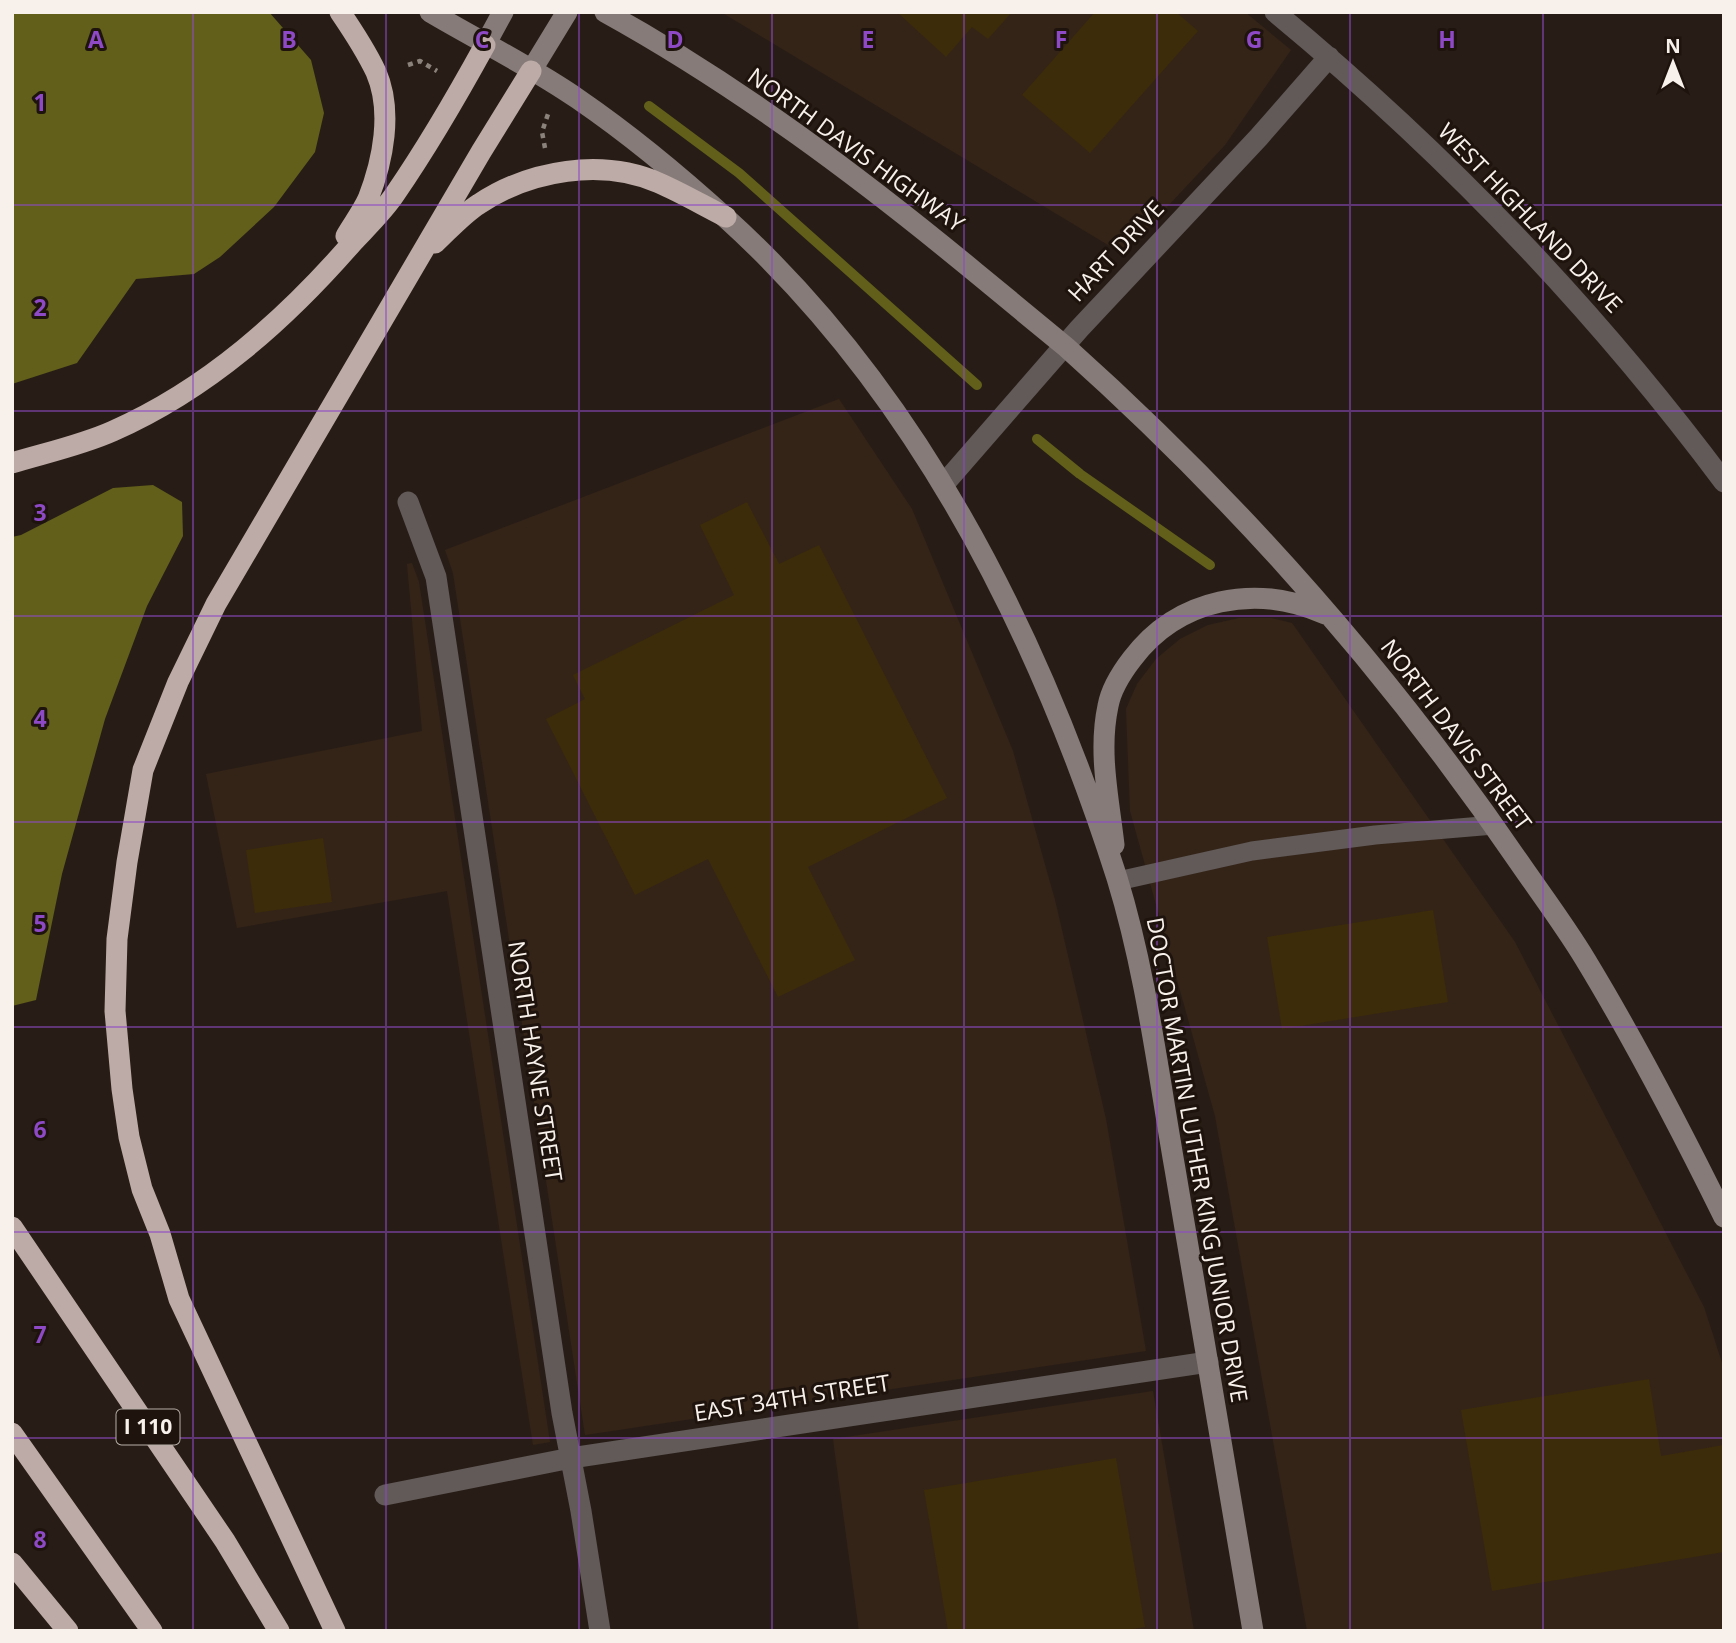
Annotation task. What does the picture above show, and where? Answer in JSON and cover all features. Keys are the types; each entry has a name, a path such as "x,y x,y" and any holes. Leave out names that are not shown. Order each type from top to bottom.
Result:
{"highway":[{"path":"317,284 367,201 376,174 385,124 377,74 340,12"},
{"path":"12,463 111,432 168,404 222,367 317,284 393,197 485,45"},
{"path":"335,1631 178,1299 160,1234 142,1189 129,1137 114,1011 117,939 143,770 178,682 216,604 531,71"},
{"path":"421,256 478,204 517,184 551,174 582,170 611,171 657,182 726,218"},
{"name":"I 110","path":"12,1227 225,1541 279,1631"},
{"path":"12,1433 152,1631"},
{"path":"12,1563 68,1631"}],"main road":[{"path":"430,12 531,71 567,12"},
{"path":"485,45 503,12"},
{"name":"NORTH DAVIS HIGHWAY","path":"606,12 707,74 855,177 923,229 1064,346"},
{"name":"DOCTOR MARTIN LUTHER KING JUNIOR DRIVE","path":"531,71 575,97 616,127 726,218 816,310 892,409 944,484 994,575 1048,689 1118,881 1144,989 1253,1631"},
{"name":"NORTH DAVIS STREET","path":"1064,346 1163,438 1254,531 1420,723 1584,956 1670,1107 1724,1217"},
{"path":"1118,881 1103,752 1108,705 1122,672 1144,643 1171,621 1203,605 1237,598 1272,598 1307,606 1326,614 1337,624"}],"street":[{"name":"WEST HIGHLAND DRIVE","path":"1275,12 1329,57 1427,148 1521,243 1612,341 1724,482"},
{"name":"HART DRIVE","path":"944,484 1064,346 1259,137 1329,57"},
{"name":"NORTH HAYNE STREET","path":"408,502 436,577 562,1413 600,1631"},
{"name":"EAST 34TH STREET","path":"385,1494 571,1458 1208,1362"}],"lane":[{"path":"1118,881 1252,851 1375,835 1494,825"}],"path":[{"path":"408,65 420,61 437,71"},
{"path":"545,149 542,132 548,114"}],"shaded area":[{"path":"12,12 269,12 311,60 324,113 315,152 274,207 220,257 194,274 136,279 77,363 12,384"},
{"path":"721,12 1245,12 1291,50 1225,145 1123,254"},
{"path":"839,399 912,509 1013,751 1055,900 1106,1119 1146,1351 585,1435 453,573 445,550"},
{"path":"153,485 182,502 183,536 147,606 105,719 62,874 36,1000 12,1006 12,537 21,535 113,488"},
{"path":"412,563 419,582 550,1442 533,1445 447,891 237,928 206,774 422,731 407,564"},
{"path":"1239,618 1271,618 1292,623 1515,942 1704,1307 1724,1369 1724,1631 1307,1631 1215,1116 1130,811 1126,709 1137,684 1156,659 1180,639 1208,625"},
{"path":"1153,1391 1194,1631 859,1631 833,1439"}],"building":[{"path":"897,12 1012,12 988,39 972,27 946,57"},
{"path":"1095,12 1176,12 1198,31 1090,153 1022,95"},
{"path":"747,502 779,564 819,545 947,798 808,867 855,960 778,997 708,859 635,895 546,719 585,699 573,675 734,595 700,525"},
{"path":"323,838 332,902 255,913 246,850"},
{"path":"1433,910 1448,1002 1282,1029 1267,937"},
{"path":"1649,1379 1661,1456 1723,1445 1724,1552 1492,1591 1461,1410"},
{"path":"1116,1458 1145,1627 1120,1631 948,1631 924,1490"}],"waterway":[{"path":"649,106 739,173 977,385"},
{"path":"1037,439 1080,474 1210,565"}]}
